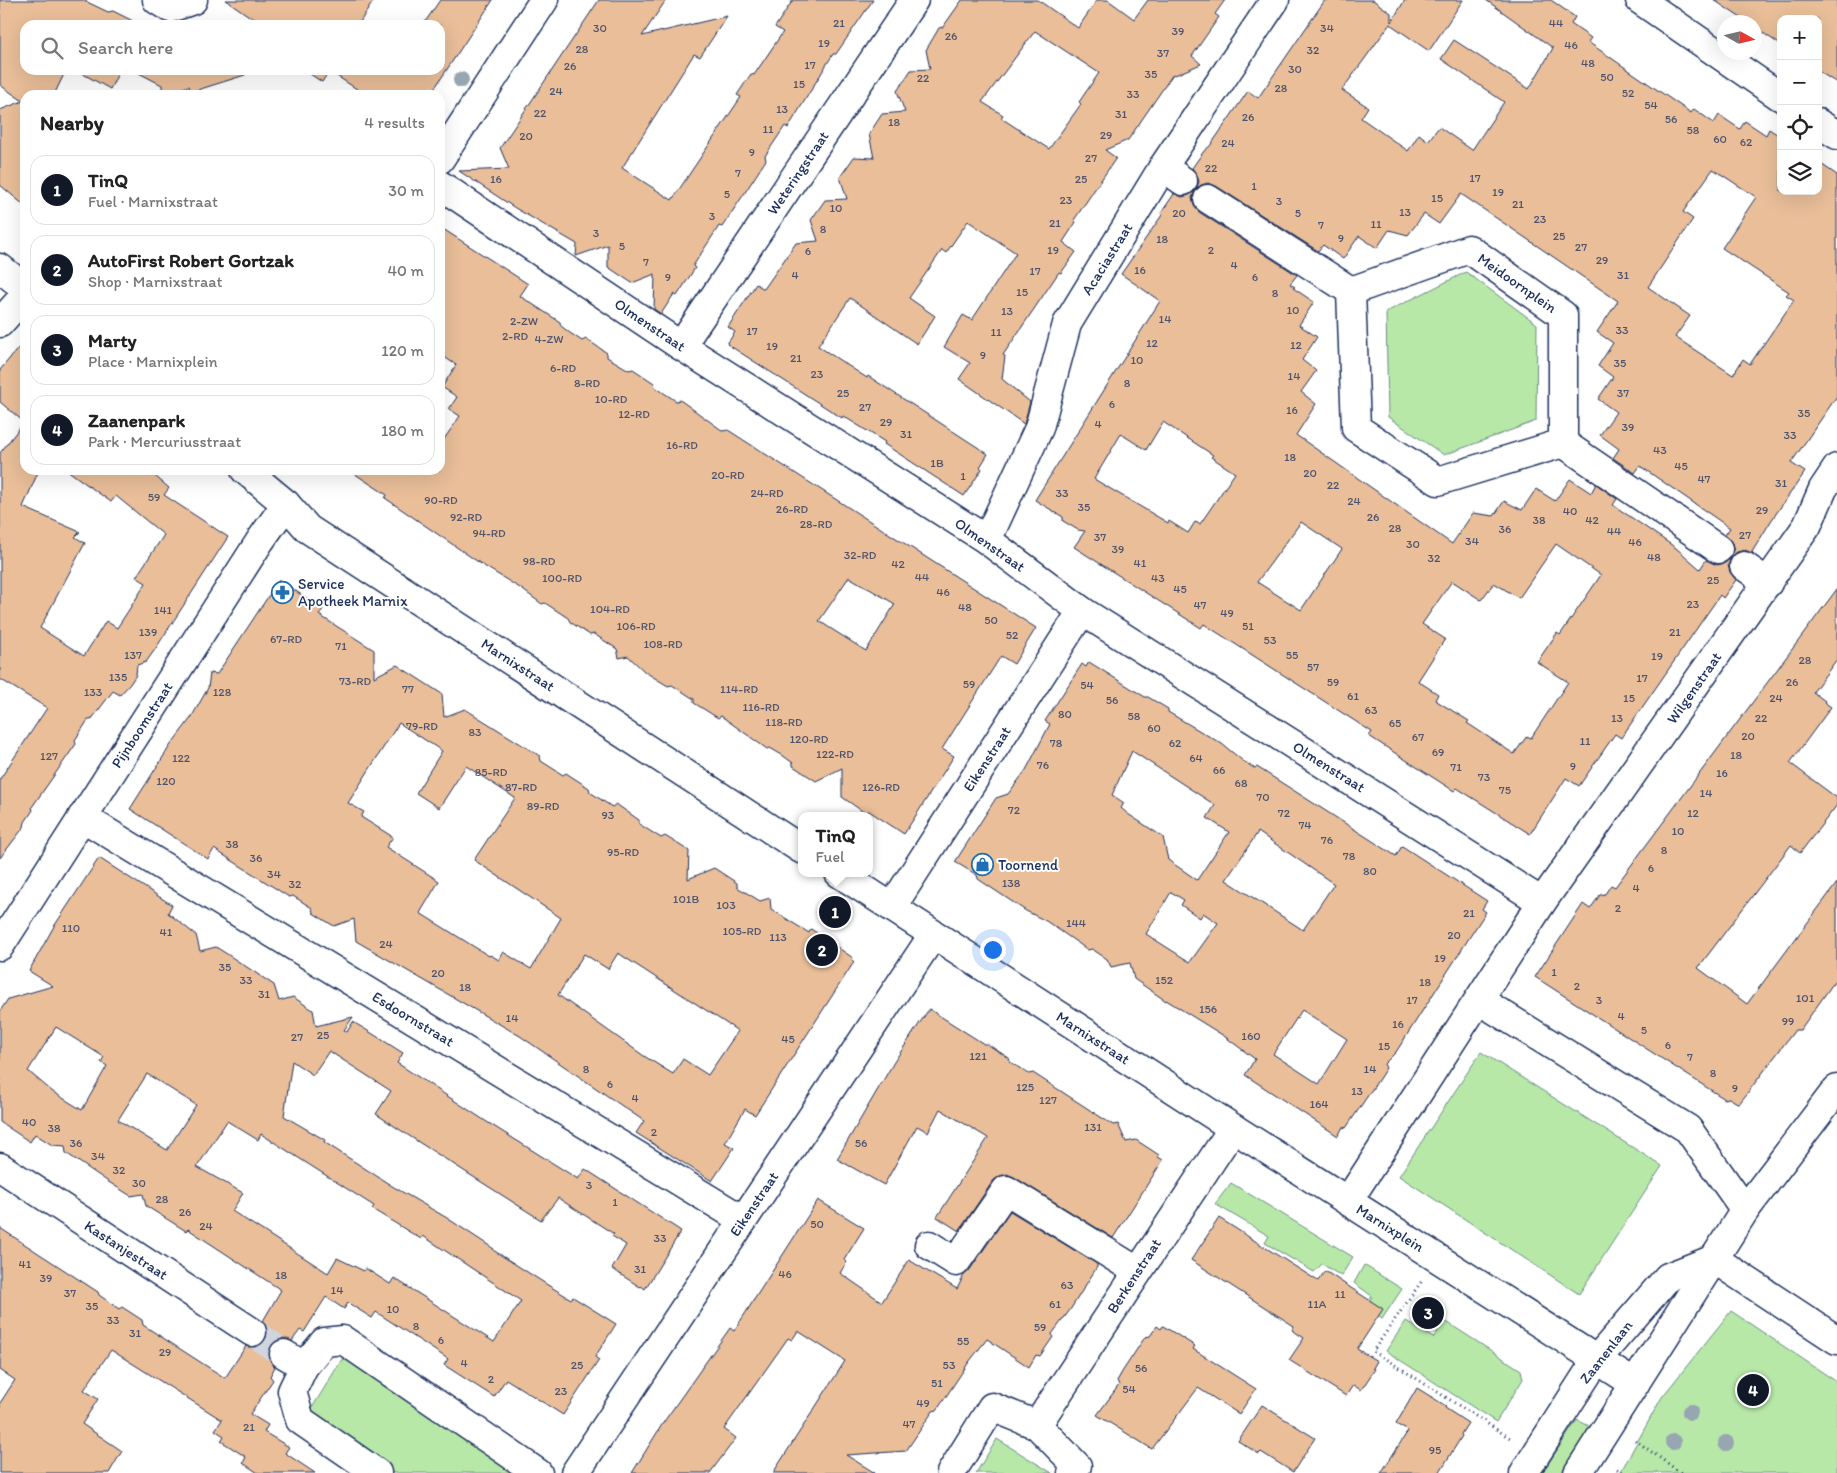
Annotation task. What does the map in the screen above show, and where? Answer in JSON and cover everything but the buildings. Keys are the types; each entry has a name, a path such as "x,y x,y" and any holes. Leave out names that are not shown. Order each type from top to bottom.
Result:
{"street":[{"path":"156,0 170,8 193,0"},
{"path":"445,151 544,0"},
{"name":"Weteringstraat","path":"681,346 914,0"},
{"name":"Acaciastraat","path":"987,540 1039,428 1067,324 1173,174 1275,0"},
{"path":"1640,0 1777,94"},
{"path":"1822,126 1837,136"},
{"name":"Olmenstraat","path":"445,187 681,346 987,540 1082,611 1542,902"},
{"path":"1208,199 1351,290 1356,428 1438,482 1562,443 1718,549"},
{"name":"Meidoornplein","path":"1351,290 1469,249 1563,315 1562,443"},
{"path":"0,268 20,284"},
{"path":"0,324 20,301"},
{"name":"Wilgenstraat","path":"1542,902 1807,526 1823,489 1837,468"},
{"name":"Marnixstraat","path":"251,475 286,504 308,529 798,846"},
{"name":"Pijnboomstraat","path":"0,946 260,541 286,504"},
{"path":"1744,566 1768,582"},
{"name":"Eikenstraat","path":"892,907 1082,611"},
{"name":"Esdoornstraat","path":"82,817 743,1220"},
{"name":"Marnixstraat","path":"845,877 1348,1201"},
{"name":"Marnixplein","path":"1542,902 1348,1201 1635,1384"},
{"name":"Eikenstraat","path":"575,1473 934,935"},
{"path":"1479,1000 1688,1129 1745,1210"},
{"path":"1578,1473 1745,1210 1837,1089"},
{"name":"Berkenstraat","path":"1037,1425 1233,1128"},
{"name":"Kastanjestraat","path":"0,1167 252,1332"},
{"path":"929,1245 956,1262 1006,1190 1137,1272"},
{"path":"1714,1259 1837,1340"},
{"name":"Zaanenlaan","path":"1530,1464 1597,1360 1668,1277 1714,1259"},
{"path":"377,1473 300,1420 292,1391 294,1360 324,1342 343,1340 538,1473"},
{"path":"951,1473 992,1407 1037,1425 1077,1466 1072,1473"}],"path":[{"path":"1438,1258 1373,1351 1530,1464"},
{"path":"1611,1422 1681,1473"}],"green space":[{"path":"1466,272 1537,324 1536,421 1444,455 1388,417 1386,312"},
{"path":"1481,1052 1662,1166 1579,1294 1399,1176"},
{"path":"1231,1183 1353,1257 1341,1276 1322,1264 1314,1272 1265,1243 1269,1236 1215,1204"},
{"path":"1364,1265 1402,1289 1382,1319 1366,1307 1372,1296 1354,1283"},
{"path":"1731,1311 1837,1382 1837,1473 1620,1473 1662,1397"},
{"path":"1406,1321 1433,1338 1445,1321 1521,1370 1523,1379 1496,1422 1386,1351"},
{"path":"347,1351 522,1473 393,1473 307,1416"},
{"path":"1577,1420 1591,1427 1562,1473 1542,1473"},
{"path":"997,1439 1052,1473 976,1473"}],"tunnel":[{"path":"252,1332 284,1354"}],"place":[{"name":"Service Apotheek Marnix","path":"282,593"},
{"name":"Toornend","path":"982,865"},
{"name":"TinQ","path":"835,912"},
{"name":"AutoFirst Robert Gortzak","path":"822,950"},
{"name":"Marty","path":"1428,1313"},
{"name":"Zaanenpark","path":"1753,1390"}]}
